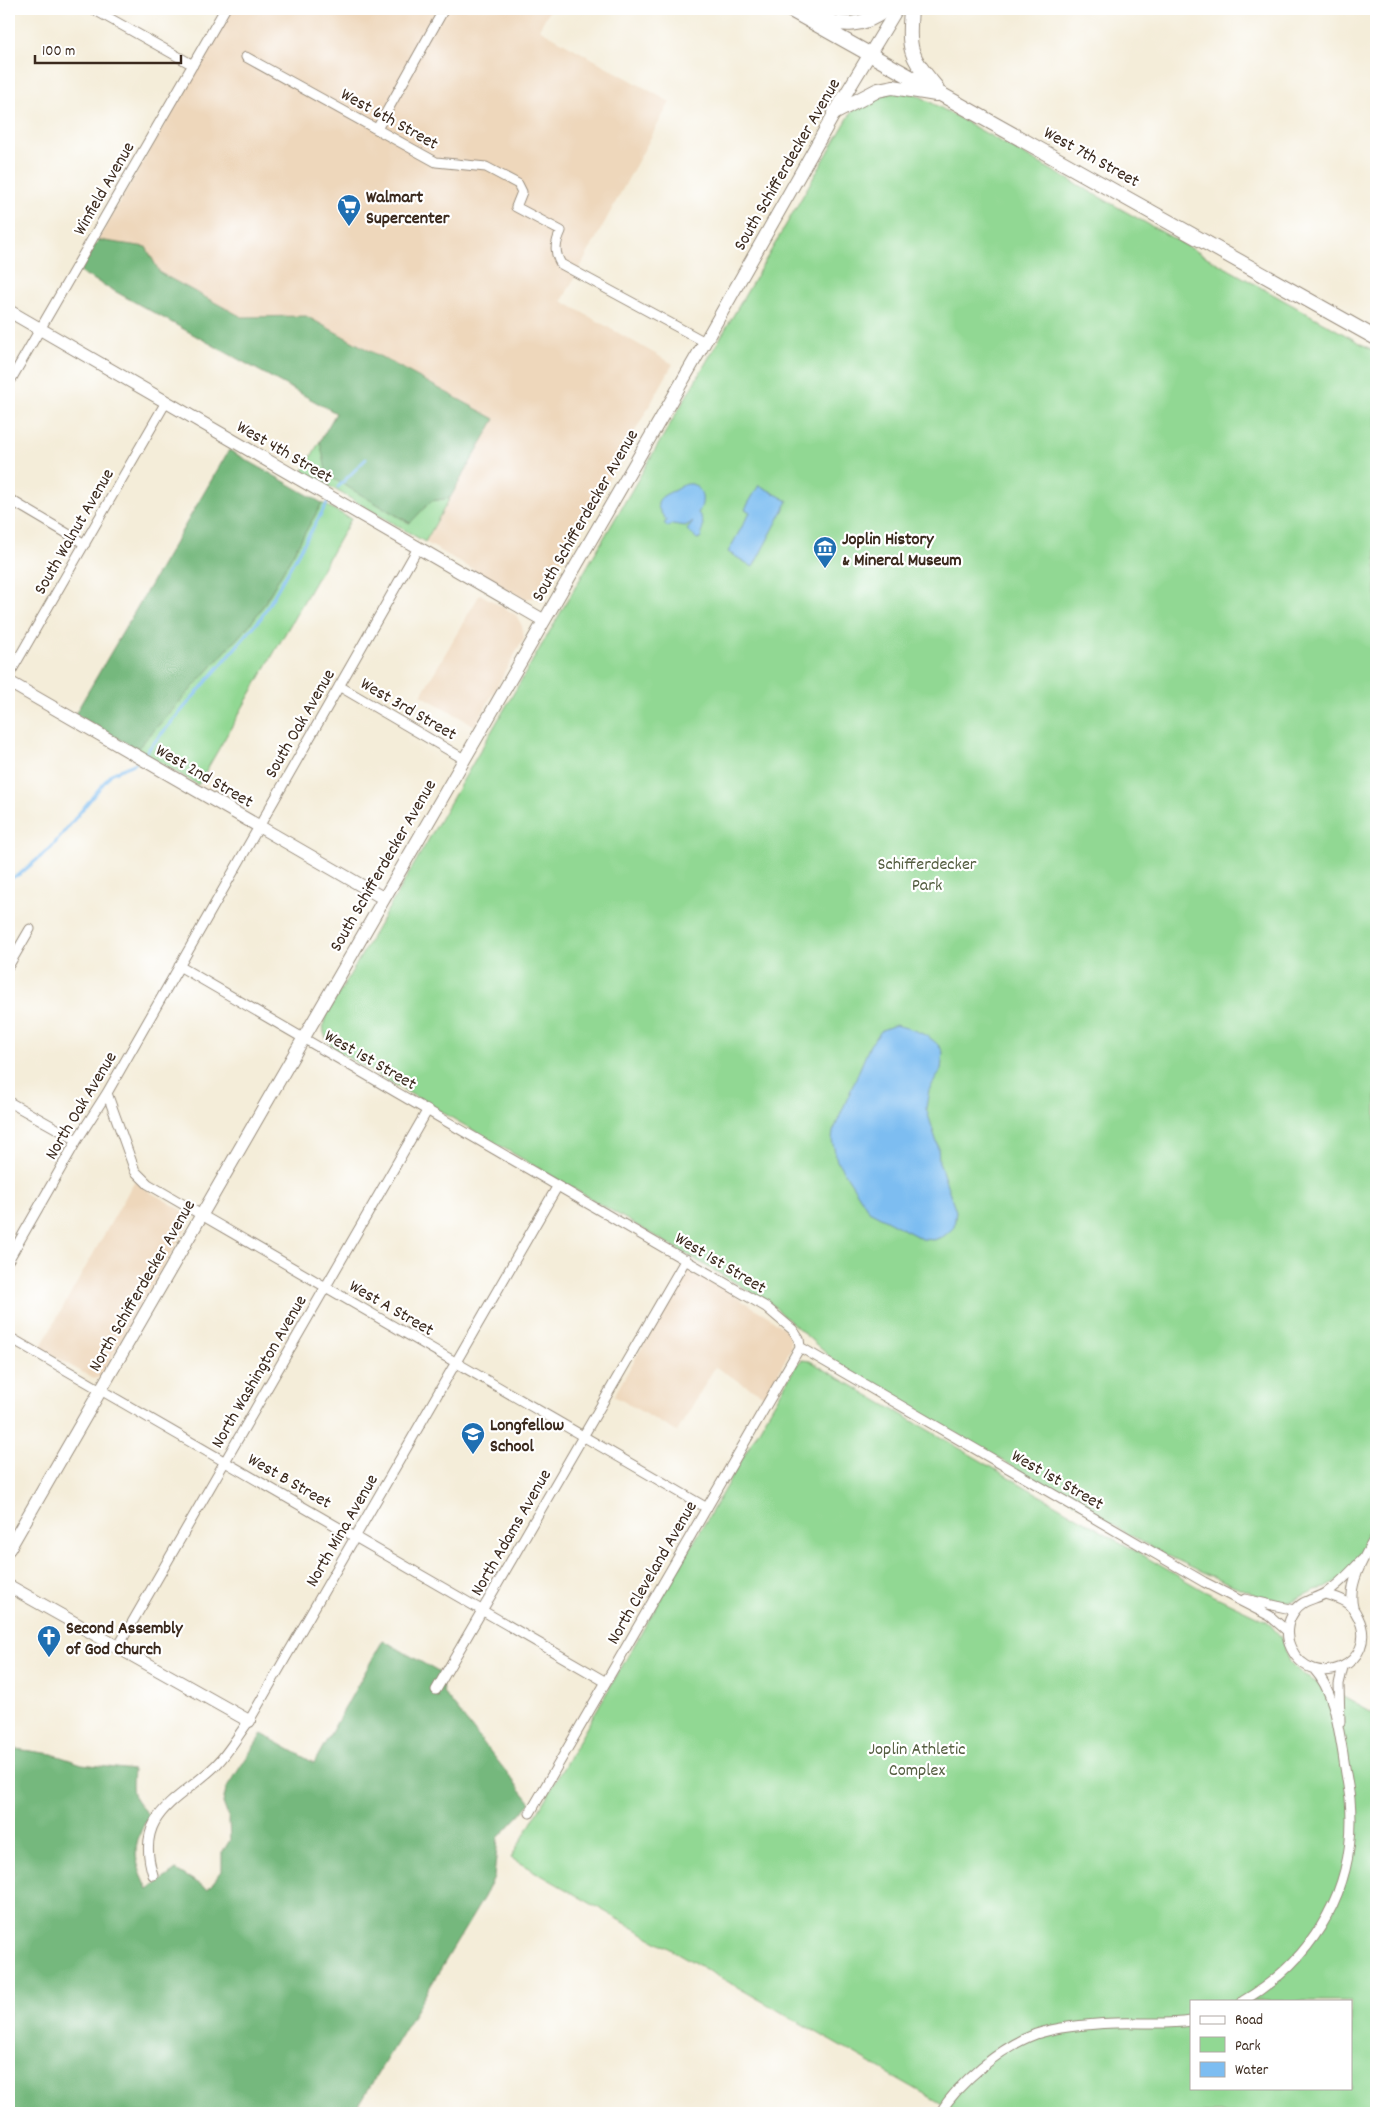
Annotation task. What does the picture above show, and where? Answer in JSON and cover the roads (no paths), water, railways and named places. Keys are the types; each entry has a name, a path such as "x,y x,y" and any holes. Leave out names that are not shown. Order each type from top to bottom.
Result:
{"main road":[{"path":"794,12 848,25 870,19 886,9"},
{"name":"South Schifferdecker Avenue","path":"302,1038 705,342 834,114 897,9"},
{"path":"911,9 908,36 912,54 920,68 942,94"},
{"name":"West 7th Street","path":"794,12 1376,338"},
{"path":"834,114 878,90 894,87 910,88 923,94 942,94"},
{"name":"West 4th Street","path":"9,311 543,620"},
{"name":"West 2nd Street","path":"9,682 383,898"},
{"name":"North Schifferdecker Avenue","path":"9,1549 302,1038"},
{"path":"9,1586 249,1721"}],"street":[{"path":"93,9 193,65"},
{"name":"Winfield Avenue","path":"9,383 225,9"},
{"path":"377,129 444,9"},
{"name":"West 6th Street","path":"246,57 436,162 486,167 518,184 522,192 516,207 562,231 555,246 556,255 562,264 705,342"},
{"name":"South Walnut Avenue","path":"9,675 166,402"},
{"path":"9,499 85,544"},
{"name":"South Oak Avenue","path":"179,966 418,548"},
{"name":"West 3rd Street","path":"339,686 464,759"},
{"path":"9,966 30,929"},
{"name":"West 1st Street","path":"179,966 426,1111 686,1259 779,1317 793,1330 799,1339 800,1347 1204,1582 1270,1616 1287,1631"},
{"name":"North Oak Avenue","path":"9,1259 179,966"},
{"name":"West A Street","path":"107,1093 135,1171 148,1184 708,1508"},
{"path":"9,1102 77,1140"},
{"name":"North Washington Avenue","path":"118,1647 426,1111"},
{"name":"North Mina Avenue","path":"153,1875 149,1848 156,1821 178,1795 217,1764 249,1721 558,1187"},
{"name":"North Adams Avenue","path":"436,1690 686,1259"},
{"name":"West B Street","path":"9,1337 606,1682"},
{"name":"North Cleveland Avenue","path":"530,1813 800,1347"},
{"path":"1362,1560 1325,1594 1305,1601 1295,1610 1287,1631 1289,1644 1294,1655 1303,1664 1314,1669 1329,1671 1344,1667 1355,1657 1362,1643 1363,1628 1354,1609 1352,1591 1362,1560 1376,1536"},
{"path":"1325,1594 1347,1602 1354,1609"},
{"name":"West 1st Street","path":"1235,1597 1295,1610"},
{"path":"1339,1732 1340,1684 1344,1667"},
{"path":"1245,2000 1261,1990 1302,1954 1328,1915 1346,1865 1350,1827 1350,1799 1339,1732 1325,1682 1314,1669"},
{"path":"940,2113 966,2082 987,2064 1035,2035 1071,2026 1117,2023 1173,2024 1190,2021"}],"water":[{"path":"692,484 699,489 702,497 702,505 698,513 703,522 703,528 701,538 697,539 687,530 693,522 685,526 672,524 668,527 664,523 667,521 658,507 659,500 662,497 684,485"},
{"path":"759,485 788,501 753,567 728,552 750,512 745,509"},
{"path":"895,1025 928,1037 943,1052 941,1070 929,1090 926,1108 938,1146 939,1162 956,1211 954,1227 944,1236 934,1240 922,1239 869,1211 837,1161 832,1140 833,1132 870,1045 882,1030"}],"waterway":[{"path":"338,487 366,459"},
{"path":"146,752 261,618 329,500"},
{"path":"9,879 20,874 51,848 111,774 136,763"}],"place":[{"name":"Walmart Supercenter","path":"349,227"},
{"name":"Joplin History & Mineral Museum","path":"825,569"},
{"name":"Longfellow School","path":"473,1455"},
{"name":"Second Assembly of God Church","path":"49,1658"}],"park label":[{"name":"Schifferdecker Park","path":"927,873"},
{"name":"Joplin Athletic Complex","path":"917,1758"}]}
